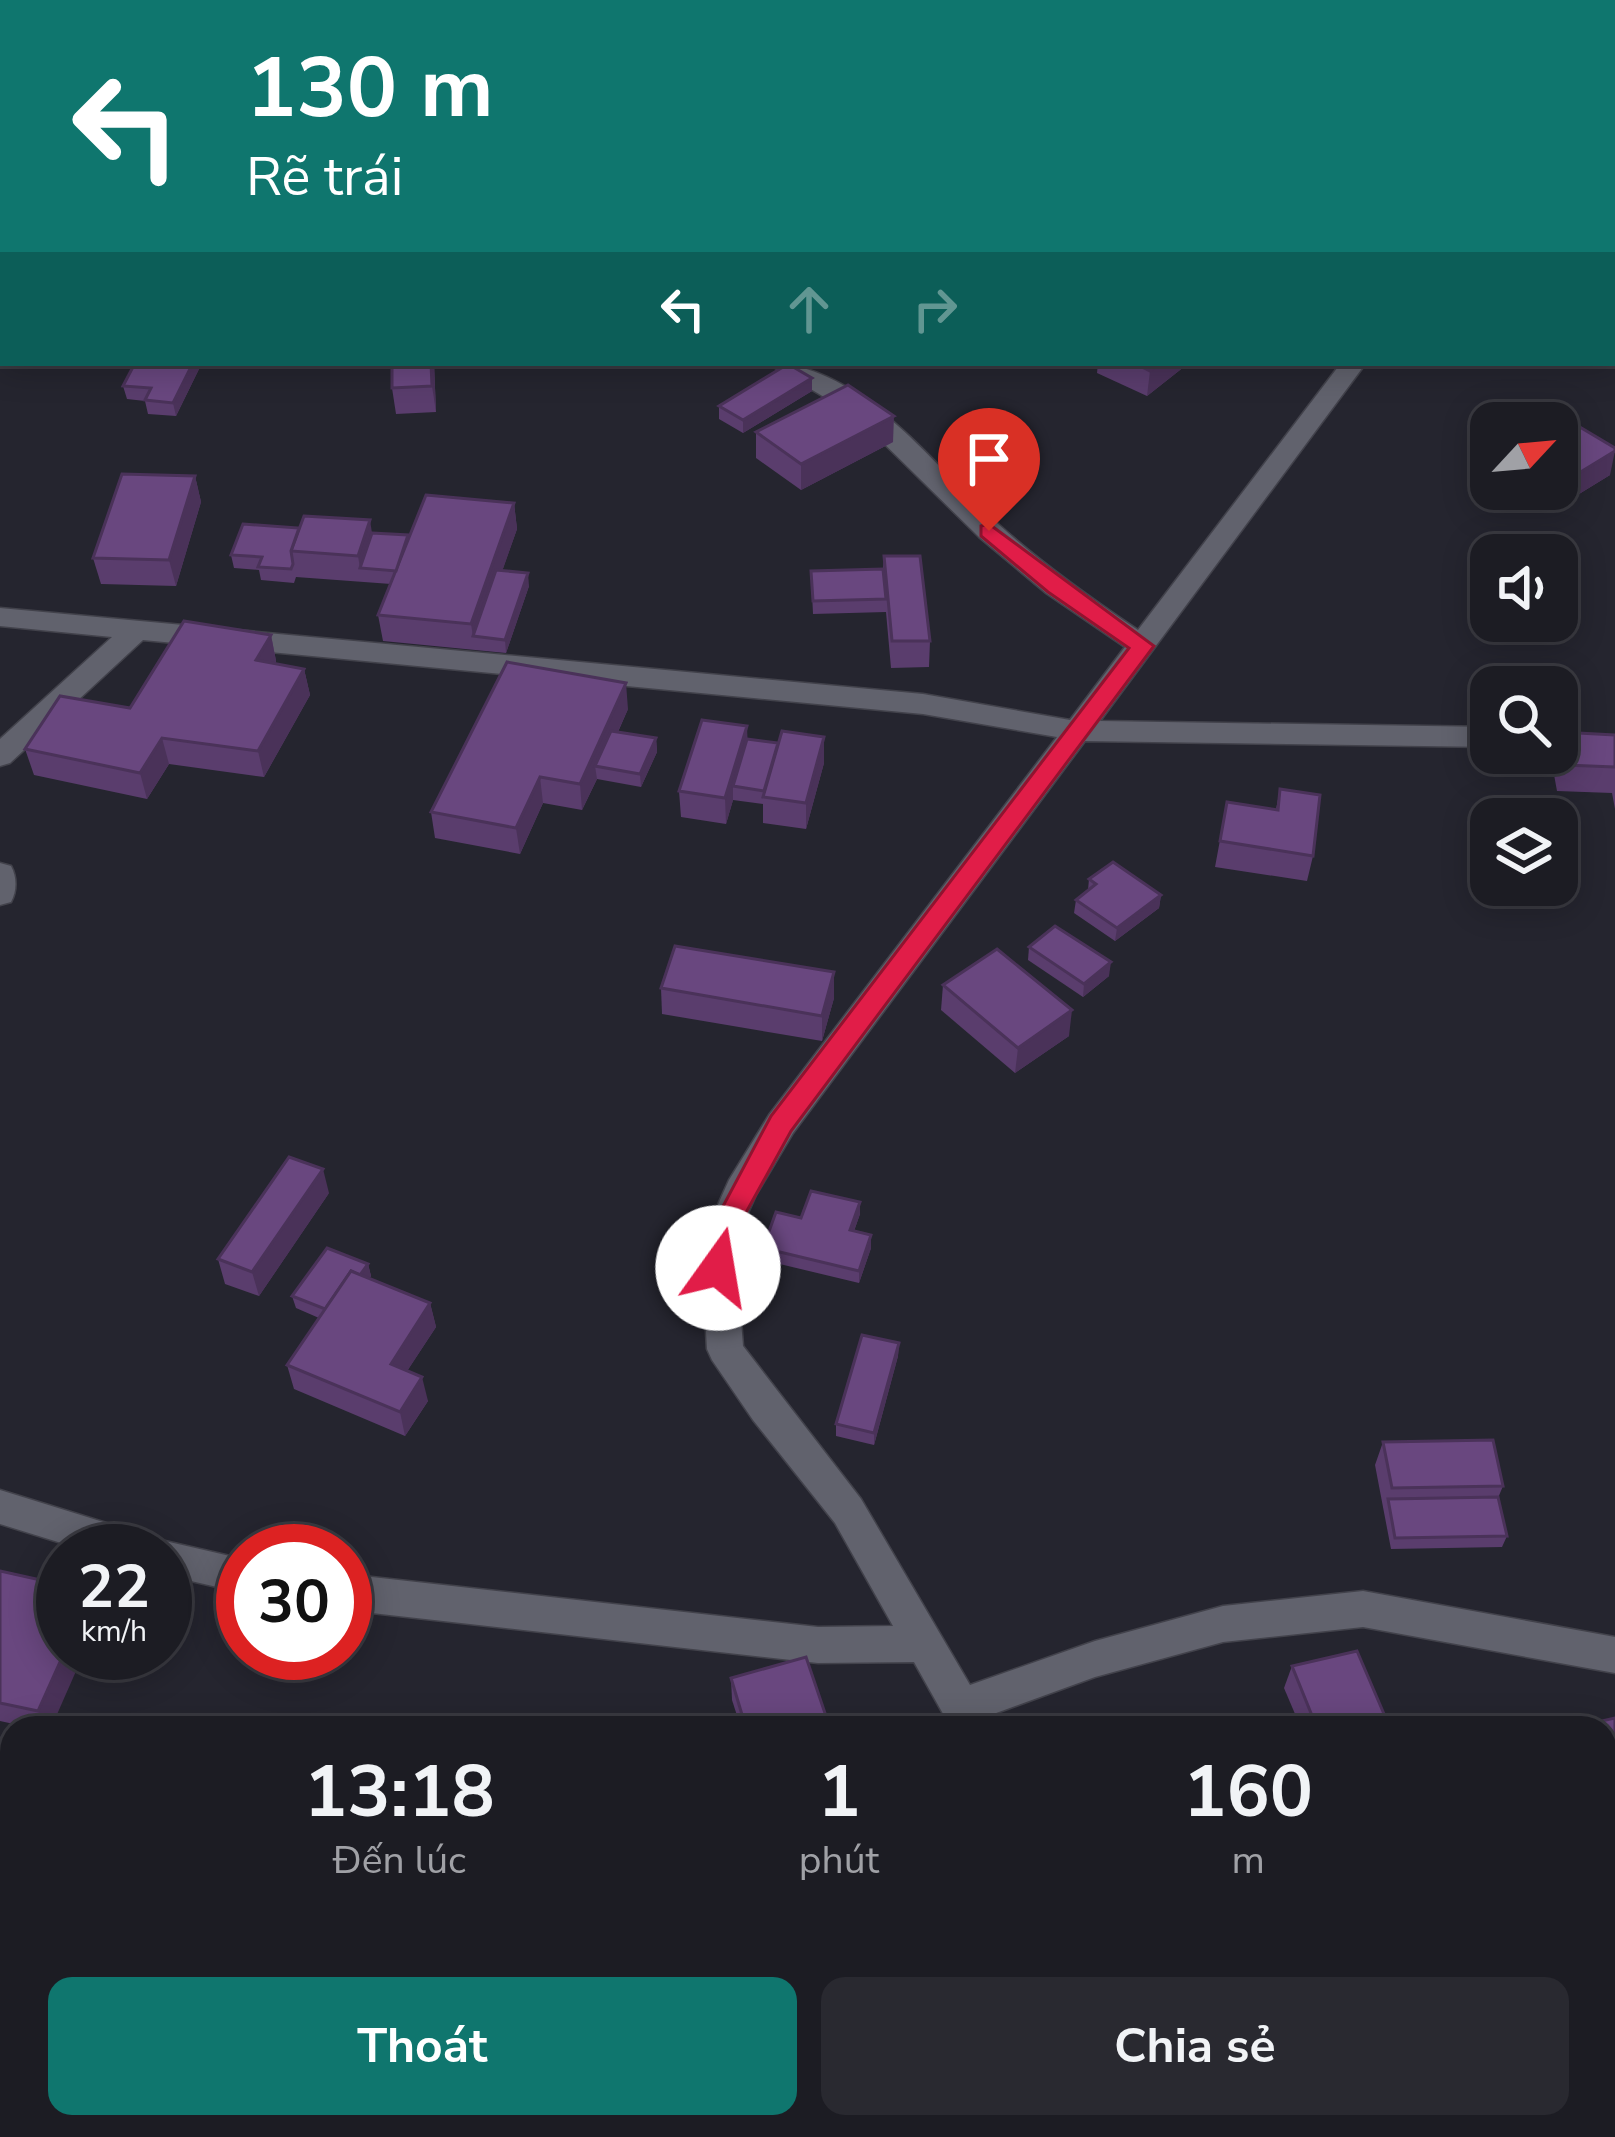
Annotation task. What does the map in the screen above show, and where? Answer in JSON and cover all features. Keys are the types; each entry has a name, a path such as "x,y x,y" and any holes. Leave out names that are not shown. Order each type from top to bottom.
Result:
{"street":[{"path":"784,366 865,411 1006,545 1056,587 1143,646"},
{"path":"967,1716 848,1511 725,1349 718,1242 741,1190 781,1124 1352,366"},
{"path":"0,617 923,704 1079,731 1470,737"},
{"path":"0,756 137,629"},
{"path":"0,874 0,894"},
{"path":"0,1507 55,1524"},
{"path":"372,1595 818,1645 928,1644"},
{"path":"970,1716 1095,1659 1223,1624 1363,1609 1615,1655"}],"building":[{"path":"133,366 192,366 173,403 145,400 151,388 123,386"},
{"path":"392,366 431,366 432,386 392,388"},
{"path":"785,366 812,378 743,420 719,406"},
{"path":"848,385 894,416 801,464 756,432"},
{"path":"1578,426 1615,448 1578,474"},
{"path":"122,474 195,476 169,560 93,558"},
{"path":"426,495 514,503 471,624 378,615"},
{"path":"304,516 370,520 358,556 291,551"},
{"path":"243,524 299,528 291,569 258,567 262,557 231,555"},
{"path":"372,533 408,535 396,571 360,568"},
{"path":"884,556 920,556 930,641 892,641"},
{"path":"883,569 886,599 813,601 811,571"},
{"path":"496,570 528,573 505,640 473,636"},
{"path":"184,621 271,635 256,660 304,669 258,751 162,738 140,773 25,749 60,696 130,708"},
{"path":"507,662 626,683 580,784 540,777 516,828 431,812"},
{"path":"702,720 747,726 725,798 679,791"},
{"path":"611,731 656,738 640,774 595,766"},
{"path":"782,731 824,737 806,803 763,797"},
{"path":"1578,733 1615,735 1615,767 1578,766"},
{"path":"747,739 778,743 764,791 733,786"},
{"path":"1280,789 1320,795 1313,856 1220,841 1227,802 1278,810"},
{"path":"1113,862 1161,895 1117,928 1076,900 1096,884 1089,879"},
{"path":"1055,926 1111,962 1084,984 1029,947"},
{"path":"675,946 834,972 822,1016 661,988"},
{"path":"997,949 1072,1010 1018,1048 943,985"},
{"path":"289,1157 323,1169 252,1272 218,1259"},
{"path":"811,1191 860,1202 850,1230 871,1235 859,1271 763,1248 776,1212 801,1218"},
{"path":"327,1248 368,1264 360,1275 351,1271 325,1309 292,1296"},
{"path":"351,1271 430,1303 391,1364 422,1377 400,1412 287,1365"},
{"path":"862,1335 899,1343 874,1433 836,1424"},
{"path":"1493,1440 1503,1486 1392,1488 1383,1442"},
{"path":"1498,1497 1507,1536 1395,1538 1388,1499"},
{"path":"0,1571 36,1579 36,1680 52,1680 38,1711 0,1703"},
{"path":"1357,1651 1385,1716 1312,1716 1292,1666"},
{"path":"806,1657 826,1716 742,1716 731,1678"}],"route":[{"path":"718,1268 718,1242 729,1216 781,1124 1143,646 1056,587 989,531"}]}
